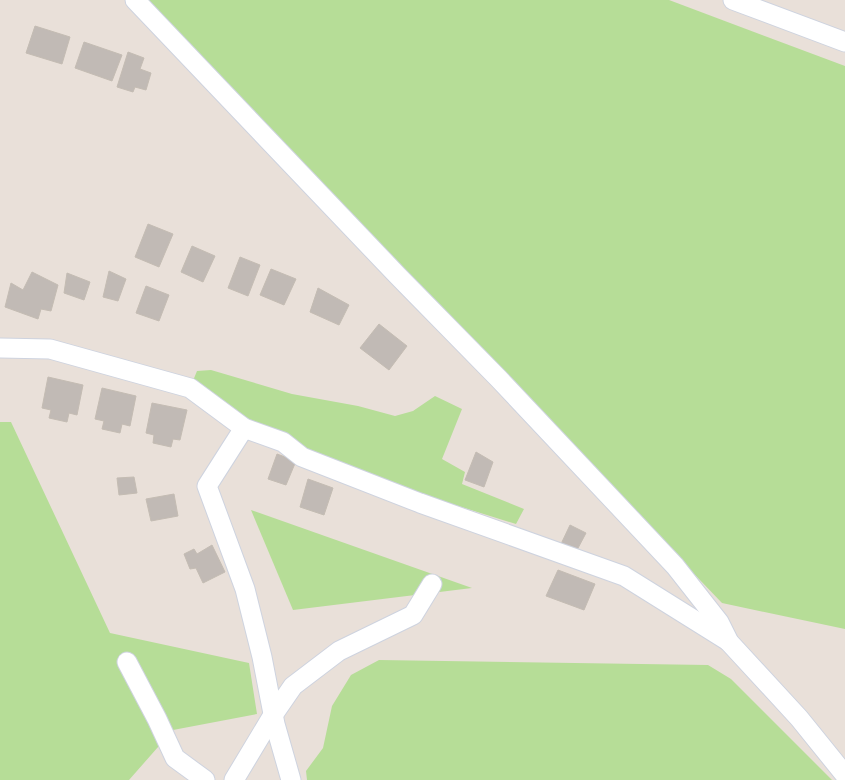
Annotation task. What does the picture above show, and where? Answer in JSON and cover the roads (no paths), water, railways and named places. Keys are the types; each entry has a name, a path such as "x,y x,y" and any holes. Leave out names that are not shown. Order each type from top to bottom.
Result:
{"street":[{"path":"135,0 397,275 499,379 674,566 719,622 729,642"},
{"path":"733,0 845,42"},
{"path":"0,348 50,349 190,388 244,428 283,442 302,457 427,506 624,576 729,642 799,718 845,775"},
{"path":"244,428 207,486 245,589 262,657 273,715 291,780"},
{"path":"234,780 273,715 293,686 339,651 413,615 432,584"},
{"path":"127,662 175,758 205,780"}]}
